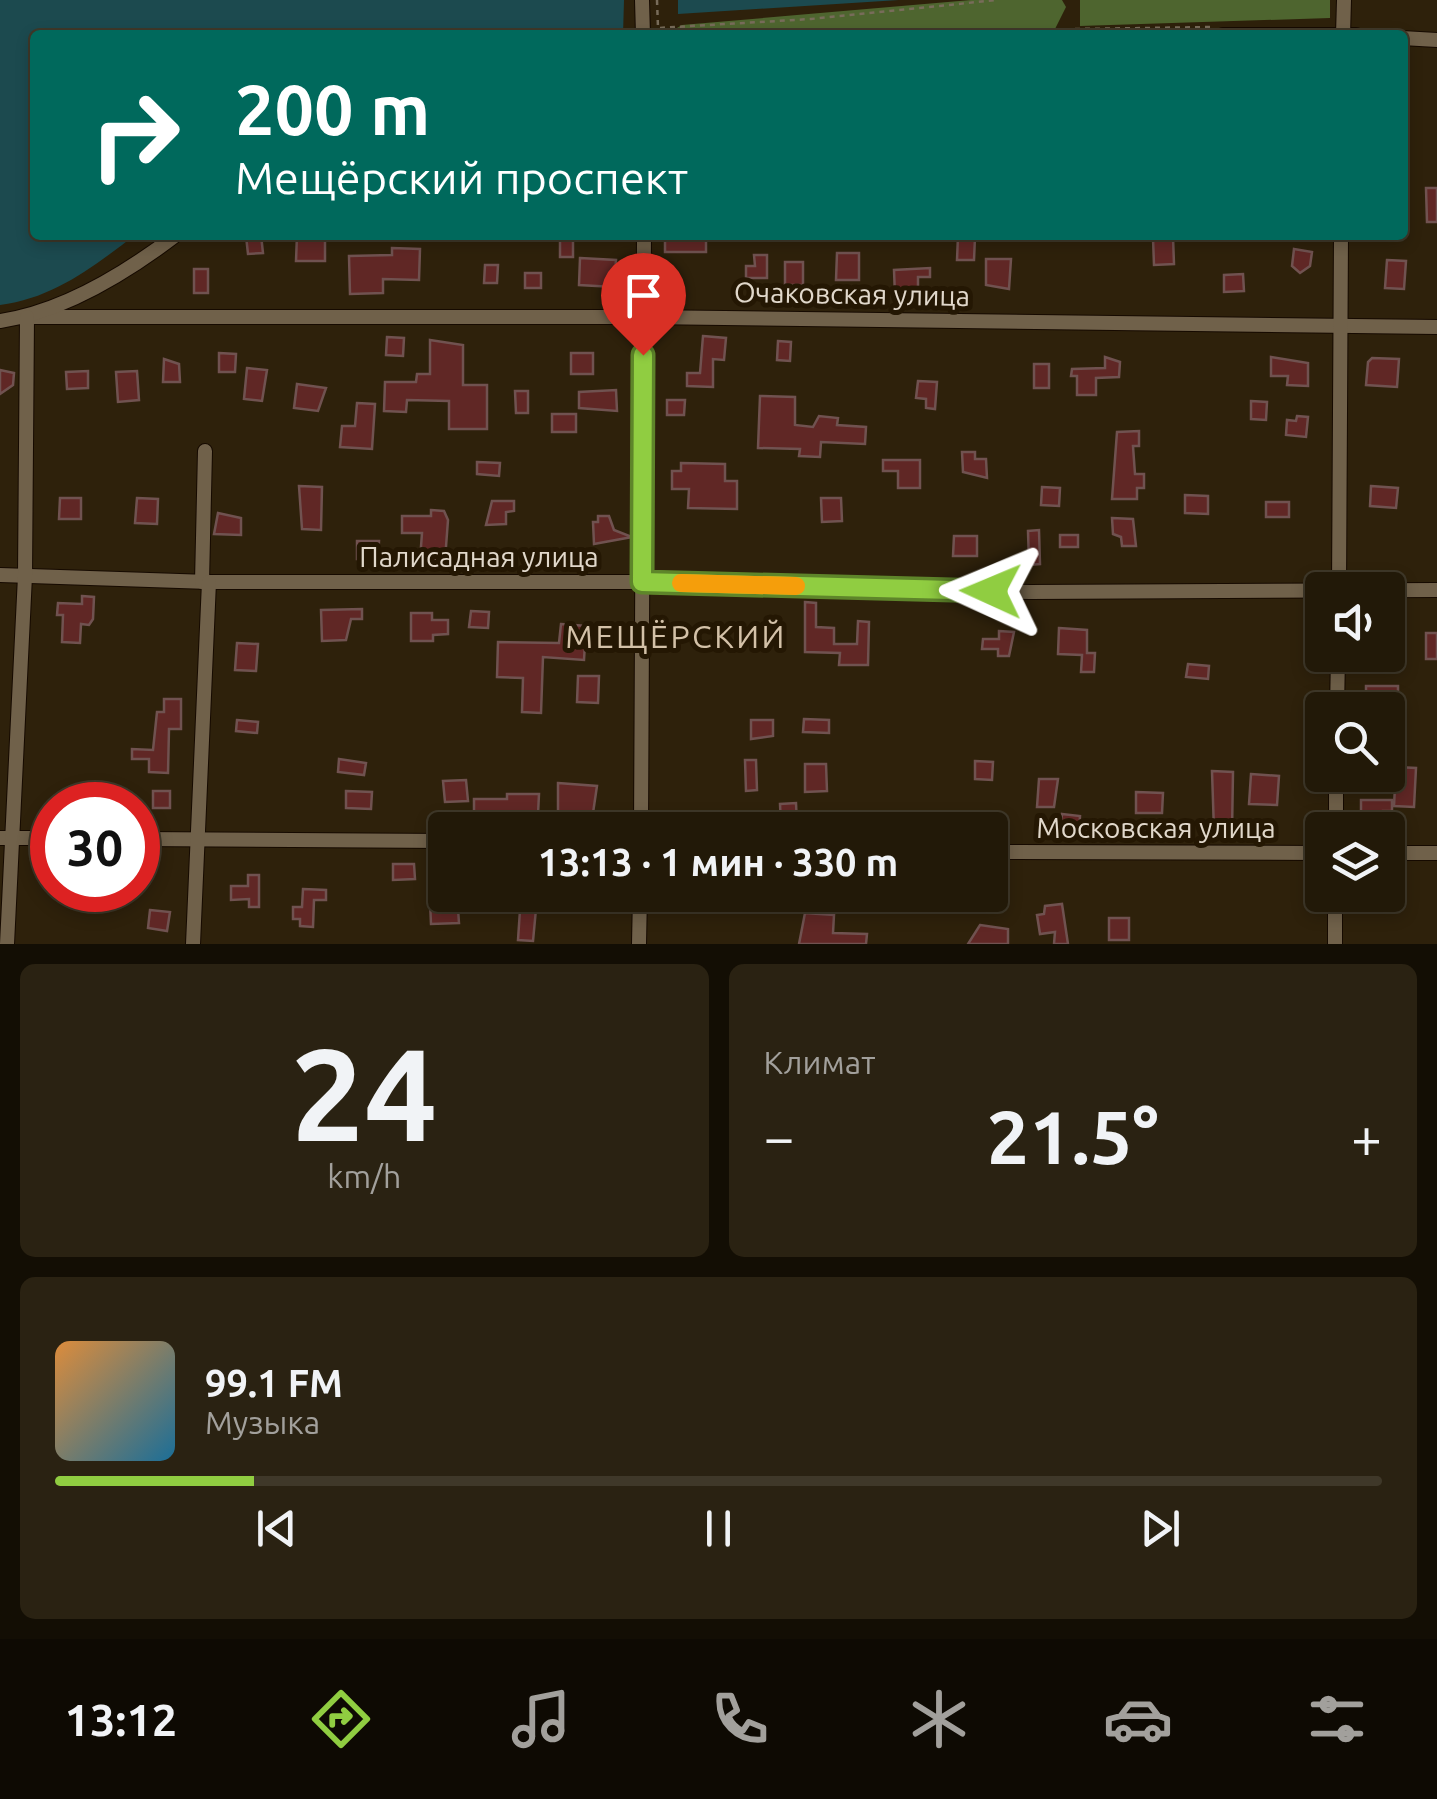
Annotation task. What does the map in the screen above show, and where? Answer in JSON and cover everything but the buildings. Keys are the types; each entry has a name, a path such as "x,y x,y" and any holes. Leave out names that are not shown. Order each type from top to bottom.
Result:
{"street":[{"path":"642,0 643,30"},
{"path":"1343,30 1344,0"},
{"path":"1408,38 1437,40"},
{"path":"0,321 27,317 136,266 170,240"},
{"path":"641,812 644,240"},
{"path":"1339,572 1341,240"},
{"path":"7,944 5,837 25,576 27,317"},
{"name":"Очаковская улица","path":"27,317 643,317 1437,327"},
{"path":"192,944 206,582 204,451"},
{"name":"Палисадная улица","path":"0,575 206,582 642,582 1030,592 1305,589"},
{"name":"Палисадная улица","path":"1405,590 1437,590"},
{"path":"5,837 30,838"},
{"path":"160,838 428,841"},
{"name":"Московская улица","path":"1008,852 1305,852"},
{"path":"1405,852 1437,852"},
{"path":"639,944 640,912"},
{"path":"1334,944 1335,912"}],"path":[{"path":"657,0 658,28 811,20 997,0"},
{"path":"1075,29 1098,28"}],"green space":[{"path":"971,0 1062,0 1066,7 1054,30 674,30 682,25"},
{"path":"1080,0 1330,0 1330,18 1080,26"}],"water":[{"path":"0,0 624,0 623,30 30,30 30,240 128,240 55,288 0,305"},
{"path":"678,0 899,0 678,14"}],"slow traffic":[{"path":"681,583 796,586"}],"district":[{"name":"МЕЩЁРСКИЙ","path":"676,637"}],"route":[{"path":"643,355 642,582 991,591"}]}
